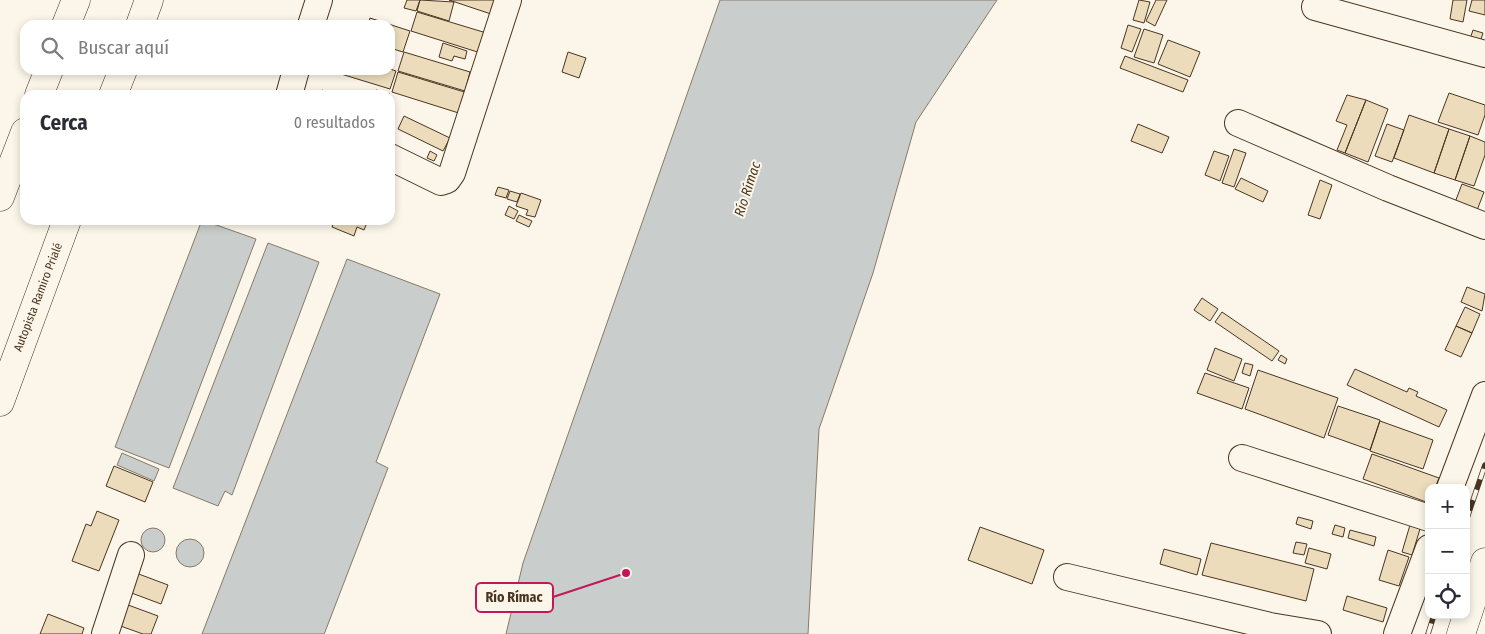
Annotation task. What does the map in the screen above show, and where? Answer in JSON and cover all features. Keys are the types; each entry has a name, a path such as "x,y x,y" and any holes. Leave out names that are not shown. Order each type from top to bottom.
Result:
{"highway":[{"path":"68,20 76,0"},
{"path":"142,20 149,0"},
{"path":"41,90 47,75"},
{"path":"115,90 121,75"},
{"path":"0,197 20,145"},
{"name":"Autopista Ramiro Prialé","path":"0,402 64,225"},
{"path":"1461,634 1485,562"}],"street":[{"path":"313,20 319,0"},
{"path":"395,159 441,182 447,180 452,173 508,0"},
{"path":"1315,7 1485,54"},
{"path":"290,90 295,75"},
{"path":"1238,123 1388,188 1485,226"},
{"path":"1452,484 1485,398"},
{"path":"1242,458 1425,517"},
{"path":"106,634 131,555"},
{"path":"1397,634 1425,559"},
{"path":"1067,577 1270,626 1318,634"}],"water":[{"path":"720,0 997,0 916,122 873,273 819,429 808,634 506,634 523,563"},
{"path":"200,225 216,225 256,239 169,468 115,447"},
{"path":"268,243 319,262 232,495 225,491 218,506 173,488"},
{"path":"347,259 440,294 376,462 388,468 325,632 324,634 202,634"},
{"path":"122,453 159,469 154,481 117,465"},
{"path":"148,528 158,528 165,535 165,545 158,552 148,552 141,545 141,535"},
{"path":"190,539 200,543 204,553 200,563 190,567 180,563 176,553 180,543"}],"building":[{"path":"407,0 420,0 416,11 404,8"},
{"path":"420,0 454,2 449,21 417,11"},
{"path":"449,0 502,0 497,16"},
{"path":"1139,0 1150,2 1144,23 1133,20"},
{"path":"1156,0 1167,0 1155,26 1146,21"},
{"path":"1453,0 1467,0 1463,22 1450,19"},
{"path":"1472,0 1485,0 1485,15 1469,11"},
{"path":"417,12 493,35 487,55 411,31"},
{"path":"1128,25 1141,29 1132,52 1121,48"},
{"path":"395,26 410,31 403,52 395,50"},
{"path":"1144,29 1163,35 1154,63 1134,57"},
{"path":"1473,30 1483,33 1479,46 1469,42"},
{"path":"1168,40 1200,52 1190,77 1158,64"},
{"path":"443,43 467,51 465,59 454,56 452,61 439,57"},
{"path":"404,52 470,72 465,91 398,71"},
{"path":"568,52 586,58 579,78 562,72"},
{"path":"1125,56 1188,80 1183,92 1120,68"},
{"path":"398,72 471,94 465,115 395,93 395,90 393,90"},
{"path":"344,75 395,75 390,89"},
{"path":"1449,93 1485,105 1485,115 1478,135 1438,122"},
{"path":"1347,95 1366,100 1345,153 1337,150 1347,125 1336,121"},
{"path":"1366,100 1388,109 1368,162 1345,153"},
{"path":"1409,115 1449,129 1434,173 1394,158"},
{"path":"404,116 450,138 443,151 398,129"},
{"path":"1138,124 1169,137 1162,153 1131,141"},
{"path":"1387,124 1404,130 1392,162 1375,156"},
{"path":"1449,129 1470,136 1455,180 1434,173"},
{"path":"1470,136 1485,142 1485,155 1474,186 1455,180"},
{"path":"1234,149 1246,153 1234,187 1222,183"},
{"path":"430,151 437,155 434,161 427,158"},
{"path":"1214,151 1229,156 1220,181 1205,175"},
{"path":"1241,178 1268,191 1263,202 1235,189"},
{"path":"1320,180 1332,185 1320,219 1308,215"},
{"path":"1462,184 1484,192 1476,213 1454,205"},
{"path":"498,187 509,190 506,198 495,195"},
{"path":"510,191 520,194 517,202 507,199"},
{"path":"521,193 541,200 535,217 526,215 528,210 516,206"},
{"path":"509,206 518,211 514,219 505,215"},
{"path":"519,215 532,221 529,227 516,221"},
{"path":"333,225 366,225 364,230 357,227 354,236 332,227"},
{"path":"1467,287 1485,294 1482,311 1461,302"},
{"path":"1202,298 1218,309 1210,321 1194,310"},
{"path":"1465,307 1480,314 1472,333 1456,326"},
{"path":"1222,312 1279,351 1272,361 1215,322"},
{"path":"1456,326 1472,333 1461,357 1445,350"},
{"path":"1215,348 1242,359 1234,381 1207,370"},
{"path":"1281,355 1287,359 1285,364 1278,360"},
{"path":"1245,363 1253,365 1250,376 1242,373"},
{"path":"1355,369 1407,392 1409,388 1418,392 1416,396 1447,410 1439,427 1347,385"},
{"path":"1258,370 1338,398 1324,438 1245,409"},
{"path":"1205,373 1249,388 1242,409 1197,393"},
{"path":"1338,406 1380,420 1370,450 1328,435"},
{"path":"1380,421 1433,440 1423,469 1370,451"},
{"path":"1372,454 1439,478 1437,484 1425,484 1425,502 1363,479"},
{"path":"114,466 153,482 145,502 106,486"},
{"path":"97,511 119,520 99,571 72,561 86,524 91,526"},
{"path":"1298,517 1313,521 1311,529 1296,524"},
{"path":"1335,525 1345,528 1343,537 1332,534"},
{"path":"1410,525 1420,529 1412,555 1402,552"},
{"path":"980,527 1044,550 1032,584 968,560"},
{"path":"1350,530 1376,537 1374,546 1348,538"},
{"path":"1296,542 1307,544 1304,555 1293,553"},
{"path":"1211,543 1314,569 1306,601 1202,575"},
{"path":"1309,548 1331,554 1327,569 1305,563"},
{"path":"1164,549 1201,559 1197,575 1160,564"},
{"path":"1388,550 1409,557 1399,586 1379,580"},
{"path":"136,573 168,585 161,604 129,592"},
{"path":"1347,596 1387,608 1383,622 1343,610"},
{"path":"120,602 158,616 151,634 143,634 112,623"},
{"path":"48,614 84,628 82,634 40,634"}],"railway":[{"path":"1470,509 1485,465"},
{"path":"1428,634 1433,619"}],"place":[{"name":"Río Rímac","path":"626,573"}]}
